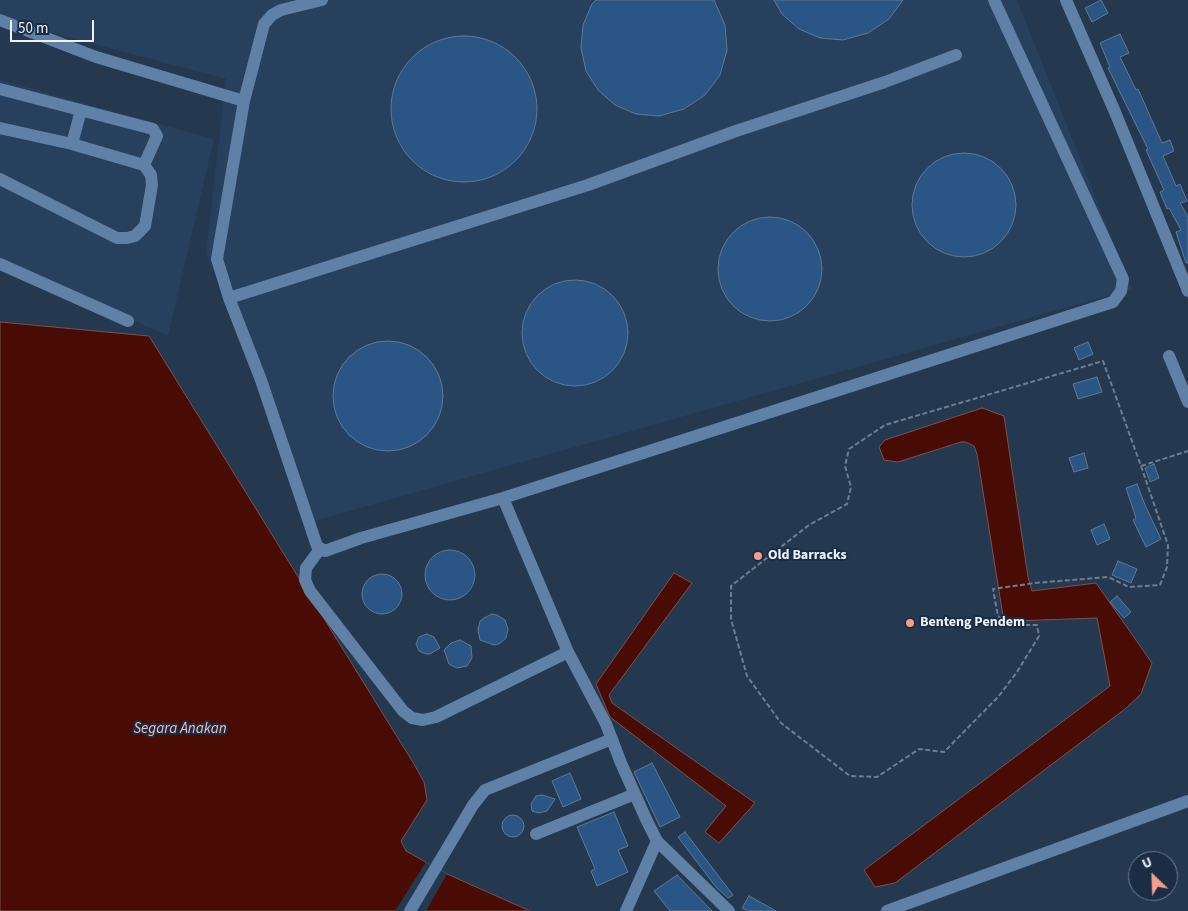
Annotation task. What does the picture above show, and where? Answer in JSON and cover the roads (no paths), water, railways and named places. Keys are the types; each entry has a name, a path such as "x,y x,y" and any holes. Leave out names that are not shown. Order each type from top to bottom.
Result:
{"street":[{"path":"322,0 281,10 264,24 244,101 217,259 229,298 260,380 317,546 320,549 326,550 361,538 503,498 1113,302 1121,291 1123,279 994,0"},
{"path":"1066,0 1184,271 1188,291"},
{"path":"0,20 96,57 244,101"},
{"path":"229,298 588,185 736,131 885,82 956,55"},
{"path":"0,89 153,129 157,136 144,165"},
{"path":"72,144 80,110"},
{"path":"0,128 72,144 144,165 152,175 145,226 134,236 117,238 0,179"},
{"path":"0,264 128,322"},
{"path":"1170,356 1188,402"},
{"path":"503,498 568,652 606,724 657,841 729,911"},
{"path":"320,549 306,568 305,580 310,590 403,710 412,718 423,720 436,718 568,652"},
{"path":"410,911 473,805 485,790 612,739"},
{"path":"536,834 635,794"},
{"path":"887,911 1188,801"},
{"path":"626,911 657,841"}],"water":[{"name":"Segara Anakan","path":"0,322 149,336 424,782 427,800 401,841 406,851 447,874 530,911 0,911"},
{"path":"982,408 1004,416 1028,577 1032,591 1096,583 1152,663 1141,694 1125,709 895,883 875,887 864,870 1110,686 1097,618 1012,621 1003,616 977,454 974,446 961,442 898,462 884,460 879,447 885,440"},
{"path":"674,573 692,583 609,695 612,703 755,803 719,843 705,832 726,806 610,717 596,684"}],"place":[{"name":"Old Barracks","path":"758,556"},
{"name":"Benteng Pendem","path":"910,623"}]}
